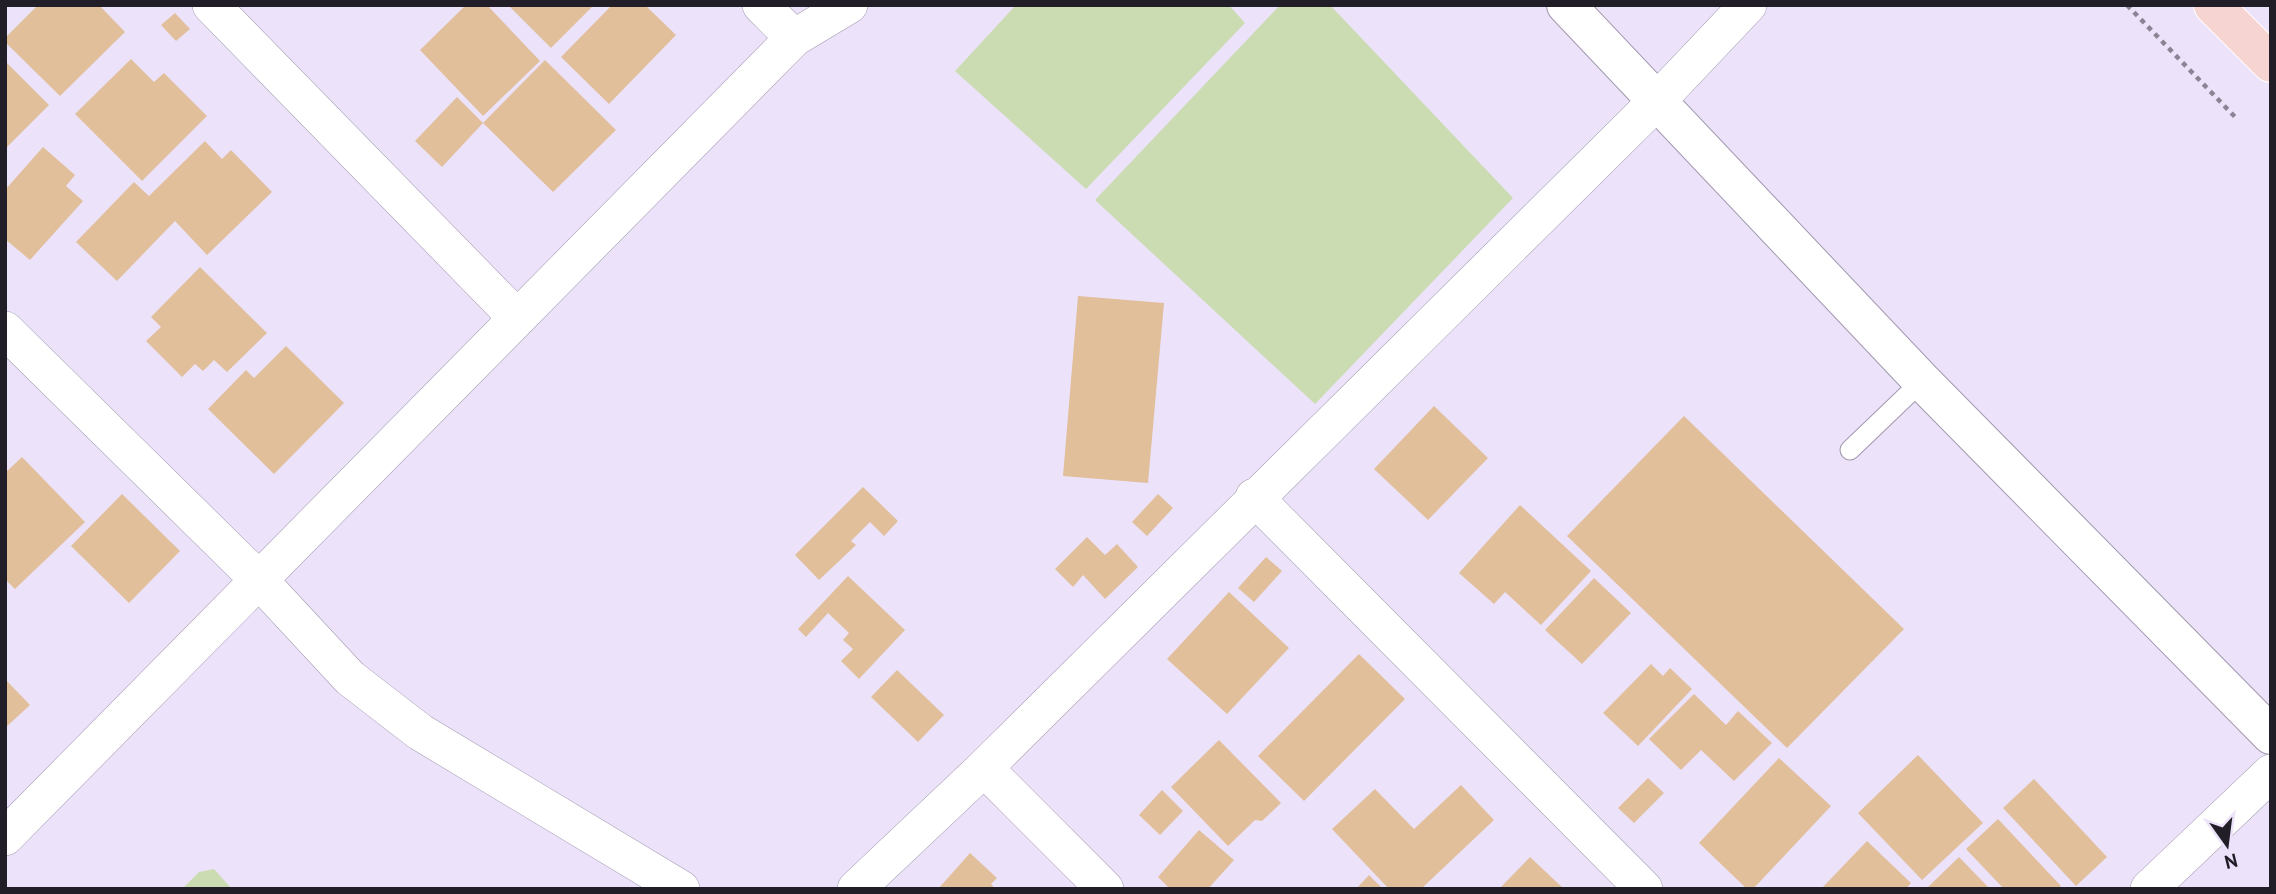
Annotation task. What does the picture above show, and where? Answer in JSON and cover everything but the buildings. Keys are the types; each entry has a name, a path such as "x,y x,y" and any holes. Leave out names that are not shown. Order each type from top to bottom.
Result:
{"main road":[{"path":"2213,5 2271,63"}],"street":[{"path":"211,5 516,317"},
{"path":"761,5 794,38"},
{"path":"5,837 794,38 849,5"},
{"path":"1566,5 1922,381 2271,735"},
{"path":"856,889 984,768 1254,497 1656,102 1748,5"},
{"path":"5,330 259,580 350,678 420,732 681,889"},
{"path":"1254,497 1644,889"},
{"path":"984,768 1105,889"},
{"path":"2149,889 2271,773"}],"lane":[{"path":"1850,450 1922,381"}],"path":[{"path":"2127,5 2237,119"}],"green space":[{"path":"1016,5 1229,5 1245,23 1086,189 955,71"},
{"path":"1280,5 1330,5 1513,198 1315,404 1095,200"},
{"path":"214,869 232,889 182,889 199,872"}]}
